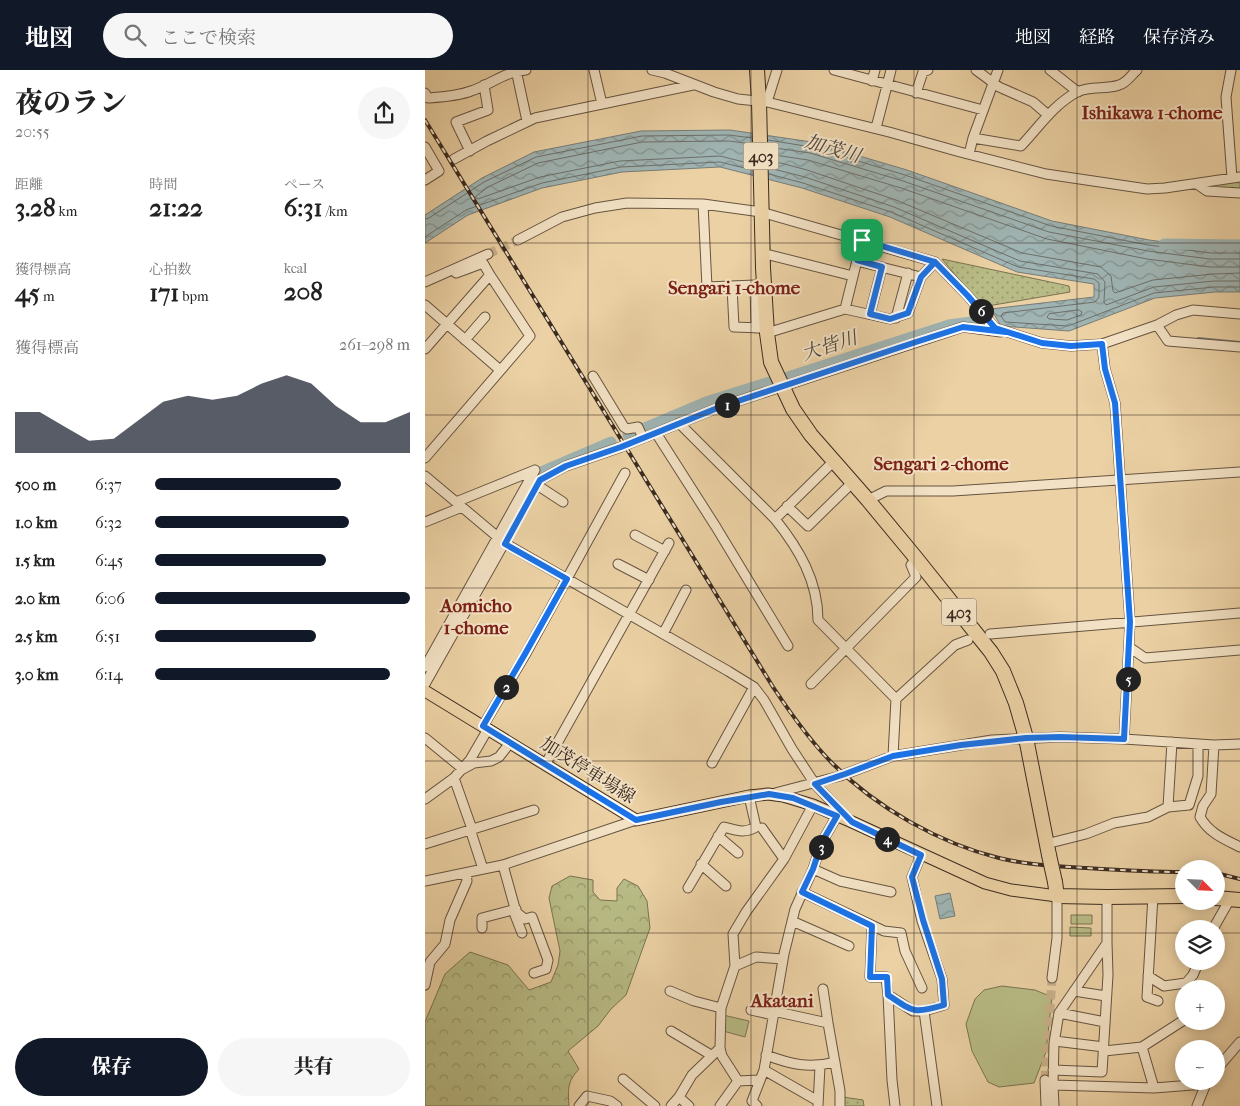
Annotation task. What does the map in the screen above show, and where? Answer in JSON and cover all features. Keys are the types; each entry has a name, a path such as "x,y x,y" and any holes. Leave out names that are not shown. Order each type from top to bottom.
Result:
{"highway":[{"name":"403","path":"757,70 762,104 763,330 771,362 793,410 811,435 916,558 991,652 1003,671 1014,695 1026,738 1057,896"},
{"path":"1057,896 1175,896"}],"main road":[{"name":"加茂停車場線","path":"425,691 636,820 749,796 769,794 793,798 852,822 985,883 1011,890 1057,896"}],"street":[{"path":"425,93 428,98 471,91 516,70 526,70"},
{"path":"516,70 527,121"},
{"path":"595,70 602,104"},
{"path":"652,70 737,99 876,128 1046,174 1139,188 1165,188 1236,177 1226,98 1231,70"},
{"path":"762,104 777,70"},
{"path":"834,70 983,110"},
{"path":"872,81 875,70"},
{"path":"876,128 891,70"},
{"path":"916,93 923,72 928,70"},
{"path":"976,70 999,87 1033,102 1048,115"},
{"path":"969,154 998,70"},
{"path":"1050,70 1078,92"},
{"path":"973,138 1021,146 1061,103 1078,92 1097,87 1120,85 1137,70"},
{"path":"470,151 456,122 488,110 484,85"},
{"path":"454,160 527,121 694,85"},
{"path":"425,147 439,171 425,180"},
{"path":"1197,184 1207,191 1240,193"},
{"path":"518,240 562,217 595,208 627,203 688,202 762,207 935,262 968,296 995,328 1042,343 1071,346 1102,344 1193,310 1240,314"},
{"path":"703,204 707,287 755,285 763,330"},
{"path":"845,308 862,240"},
{"path":"762,253 853,276"},
{"path":"425,282 488,254"},
{"path":"857,260 921,277"},
{"path":"732,286 734,327 763,330 845,308 890,319 908,313 921,277 935,262"},
{"path":"425,458 530,336 483,263 445,278 439,276"},
{"path":"870,314 882,267"},
{"path":"896,318 907,273"},
{"path":"425,349 490,275"},
{"path":"425,305 500,370"},
{"path":"465,340 485,317"},
{"path":"1157,325 1168,341 1240,348"},
{"path":"534,483 566,466 641,434 656,433 781,386 963,327 1006,332"},
{"path":"1102,344 1105,369 1115,403 1130,622 1124,739"},
{"path":"593,376 624,427 627,429 636,426 641,434"},
{"path":"679,423 775,519 804,562 813,582 818,604 818,620 896,699"},
{"path":"656,433 788,646"},
{"path":"775,519 834,461"},
{"path":"425,522 459,504 535,470 534,483 425,684"},
{"path":"868,500 886,491 953,490 1120,478 1240,472"},
{"path":"425,799 454,778 470,760 485,727 625,474"},
{"path":"425,476 502,541 728,670 754,687 764,700 815,784 852,822"},
{"path":"787,506 807,526 853,482"},
{"path":"534,483 563,502"},
{"path":"545,765 667,547 635,535"},
{"path":"425,667 502,541"},
{"path":"811,684 916,577 911,565 916,558"},
{"path":"618,564 649,580"},
{"path":"663,634 687,590"},
{"path":"990,634 1240,613"},
{"path":"893,756 896,699 955,645 968,640"},
{"path":"1129,647 1145,658 1240,650"},
{"path":"711,763 754,687"},
{"path":"769,794 815,784 893,756 992,740 1060,737 1214,745 1240,744"},
{"path":"425,738 463,769"},
{"path":"463,769 474,763 499,758 510,742"},
{"path":"1168,807 1173,742"},
{"path":"1048,849 1114,823 1148,817 1168,807 1189,805 1198,776 1198,744"},
{"path":"1214,745 1211,794 1203,806 1200,817 1209,830 1224,840 1240,847"},
{"path":"454,778 483,869"},
{"path":"688,888 724,827 736,831 755,828 749,796"},
{"path":"738,1081 722,1056 720,1048 721,1008 735,966 733,934 746,912 784,859 813,806"},
{"path":"425,844 534,810"},
{"path":"757,1106 752,1101 764,1070 783,959 795,909 813,869 822,842 837,816"},
{"path":"425,880 503,865 636,820"},
{"path":"762,828 784,859"},
{"path":"718,836 738,853"},
{"path":"888,995 913,1010 924,1011 944,1005 942,979 923,920 912,877 921,855"},
{"path":"701,864 725,886"},
{"path":"503,865 516,911 515,915 522,932"},
{"path":"813,869 840,881 891,892"},
{"path":"425,985 430,962 445,944 450,920 467,881 466,873"},
{"path":"802,892 884,932 901,933 905,951 922,988"},
{"path":"1052,978 1057,938 1057,896"},
{"path":"1153,896 1147,997 1159,1002"},
{"path":"1053,1070 1102,1072 1108,975 1107,897"},
{"path":"1218,920 1229,899"},
{"path":"482,928 483,918 516,911"},
{"path":"516,911 525,919 532,917 548,960 547,969 534,973"},
{"path":"792,921 849,946"},
{"path":"872,926 870,977 887,977 895,1106"},
{"path":"1055,1106 1053,1070 1059,1013 1092,967 1107,942"},
{"path":"735,966 756,957 783,959"},
{"path":"1092,967 1108,975"},
{"path":"1148,976 1163,986 1186,983 1195,970"},
{"path":"823,989 840,1091 840,1106"},
{"path":"670,991 694,1001 721,1008"},
{"path":"1074,991 1106,996"},
{"path":"751,1010 828,1023"},
{"path":"924,1011 937,1106"},
{"path":"1059,1013 1105,1022"},
{"path":"1055,1041 1104,1049 1142,1046 1175,1026"},
{"path":"671,1032 711,1055"},
{"path":"1225,1060 1240,1042"},
{"path":"1142,1046 1154,1088"},
{"path":"671,1106 679,1097 692,1075 720,1048"},
{"path":"766,1055 789,1064 820,1066 835,1062"},
{"path":"764,1070 818,1103 820,1066"},
{"path":"623,1079 655,1106"},
{"path":"738,1081 759,1080"},
{"path":"1045,1080 1046,1106"},
{"path":"720,1106 738,1081"},
{"path":"1053,1085 1154,1088 1175,1086"},
{"path":"1197,1106 1203,1090"},
{"path":"579,1106 587,1096 610,1100 617,1106"},
{"path":"679,1097 689,1106"}],"green space":[{"path":"1240,178 1240,191 1208,190 1201,185"},
{"path":"942,259 1069,286 1070,292 982,307"},
{"path":"570,876 593,880 593,892 600,900 617,901 617,888 624,879 638,886 647,901 650,928 626,995 611,1009 598,1026 568,1051 579,1069 569,1086 569,1106 425,1106 425,1022 445,974 470,952 508,965 529,990 551,982 558,965 560,951 549,898 552,886"},
{"path":"1071,915 1092,915 1092,924 1071,924"},
{"path":"1070,927 1091,928 1091,936 1070,936"},
{"path":"1002,986 1035,990 1052,997 1046,1052 1034,1083 999,1087 988,1082 972,1051 966,1024 975,999 984,990"},
{"path":"723,1015 749,1021 745,1037 723,1031"},
{"path":"843,1097 863,1100 864,1106 842,1106"}],"water":[{"path":"730,130 812,142 907,170 1052,221 1149,240 1211,248 1240,248 1240,292 1215,292 1155,298 1069,331 1001,326 991,309 1094,297 1094,284 1017,272 890,217 802,188 720,167 622,172 542,188 468,215 425,243 425,215 482,178 534,152 641,131"},
{"path":"950,893 955,916 940,919 935,896"}],"waterway":[{"name":"加茂川","path":"1164,244 1240,245"},
{"name":"大皆川","path":"785,378 949,325 971,322"},
{"path":"1198,338 1240,342"},
{"name":"大皆川","path":"628,435 706,402 773,381"},
{"name":"大皆川","path":"536,478 541,472 611,442"}],"tunnel":[{"path":"488,254 518,240"},
{"path":"1045,1080 1052,978"}],"railway":[{"path":"425,120 773,687 801,727 833,764 869,795 910,822 954,843 976,851 999,858 1042,865 1175,872"},
{"path":"1225,875 1240,879"}],"district":[{"name":"Ishikawa 1-chome","path":"1152,112"},
{"name":"Sengari 1-chome","path":"734,287"},
{"name":"Sengari 2-chome","path":"941,463"},
{"name":"Aomicho 1-chome","path":"476,616"},
{"name":"Akatani","path":"782,1000"}],"route":[{"path":"862,240 857,260 882,267 870,314 890,319 908,313 921,277 935,262 968,296 995,328 1042,343 1071,346 1102,344 1105,369 1115,403 1130,622 1124,739 1060,737 992,740 893,756 815,784 852,822 921,855 912,877 923,920 942,979 944,1005 924,1011 913,1010 888,995 887,977 870,977 872,926 802,892 813,869 822,842 837,816 793,798 769,794 749,796 636,820 483,726 567,579 505,544 540,480 545,476 566,466 621,447 720,407 963,327 1006,332 995,328 968,296 935,262 862,240"}]}
